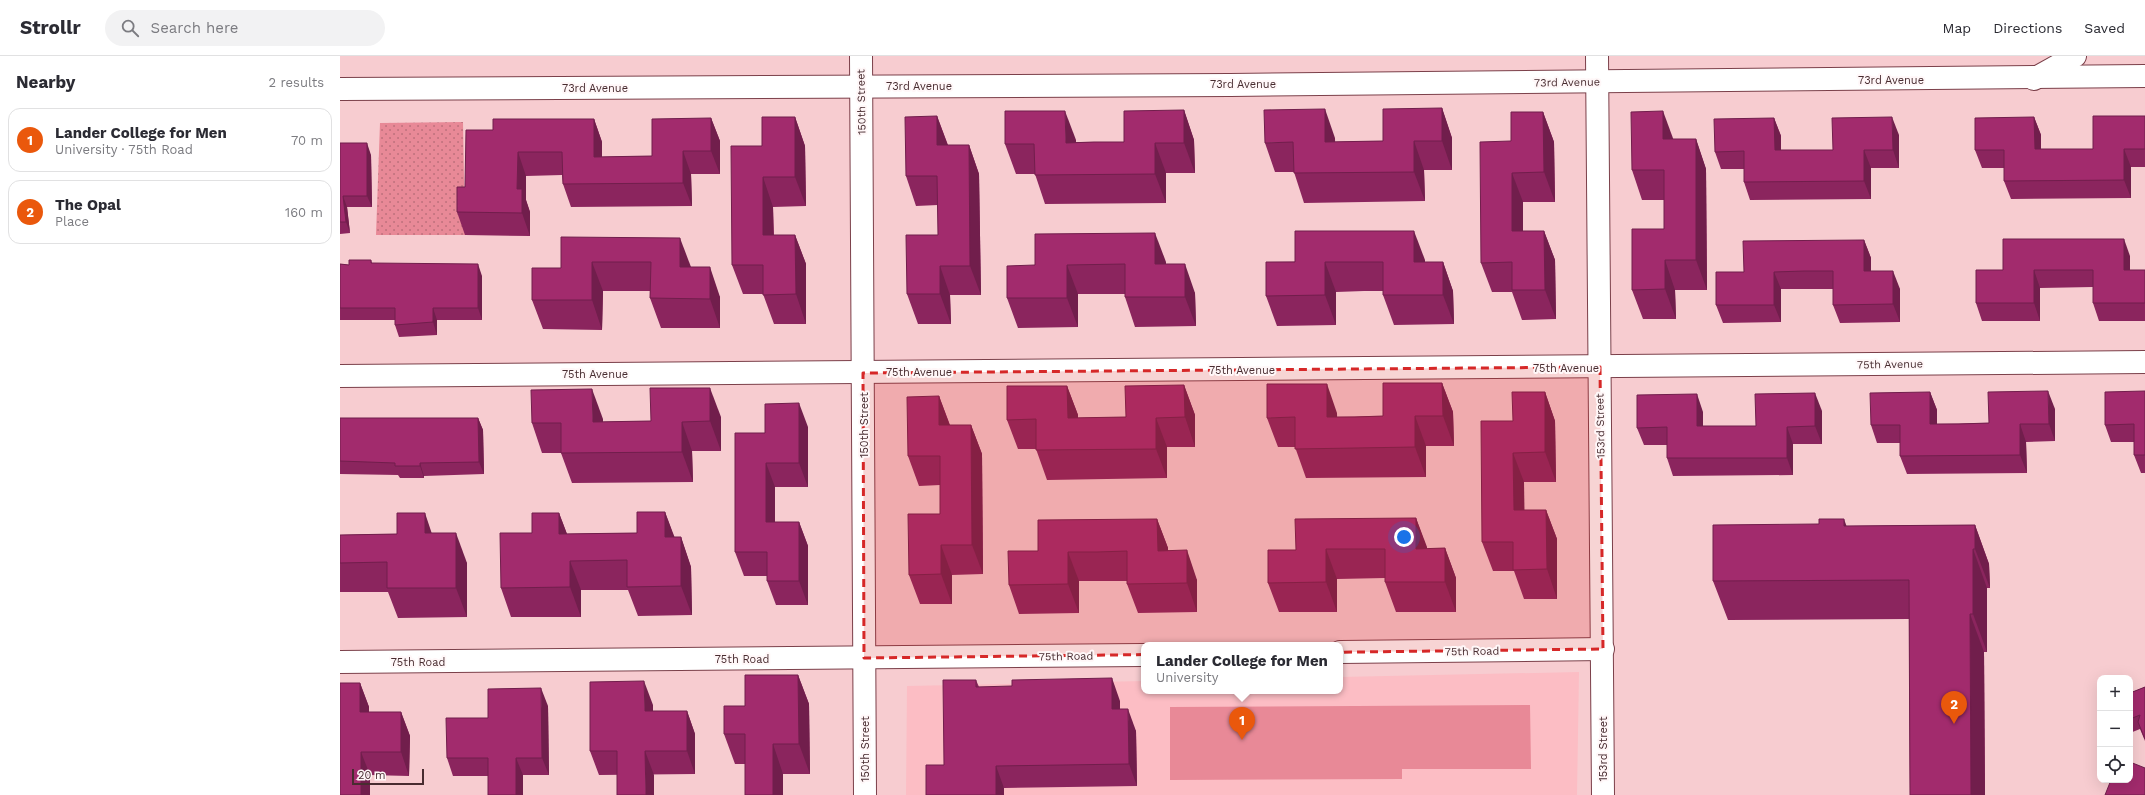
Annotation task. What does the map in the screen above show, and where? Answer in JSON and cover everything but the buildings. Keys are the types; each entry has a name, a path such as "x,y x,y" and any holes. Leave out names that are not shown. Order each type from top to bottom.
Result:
{"street":[{"name":"150th Street","path":"861,56 864,372 865,795"},
{"name":"153rd Street","path":"1597,56 1603,795"},
{"path":"2034,79 2075,56"},
{"name":"73rd Avenue","path":"340,89 2034,79 2145,76"},
{"name":"75th Avenue","path":"340,376 2145,362"},
{"name":"75th Road","path":"1343,652 1603,649"},
{"name":"75th Road","path":"340,662 1141,655"}],"highlighted area":[{"path":"1600,367 1603,649 864,658 863,373"}],"shaded area":[{"path":"463,122 465,235 376,235 380,123"},
{"path":"1579,672 1577,795 906,795 907,686 1141,681 1141,694 1343,694 1343,677"},
{"path":"1530,705 1531,769 1402,769 1402,779 1170,780 1170,707"}],"place":[{"name":"The Opal","path":"1954,724"},
{"name":"Lander College for Men","path":"1242,740"}]}
